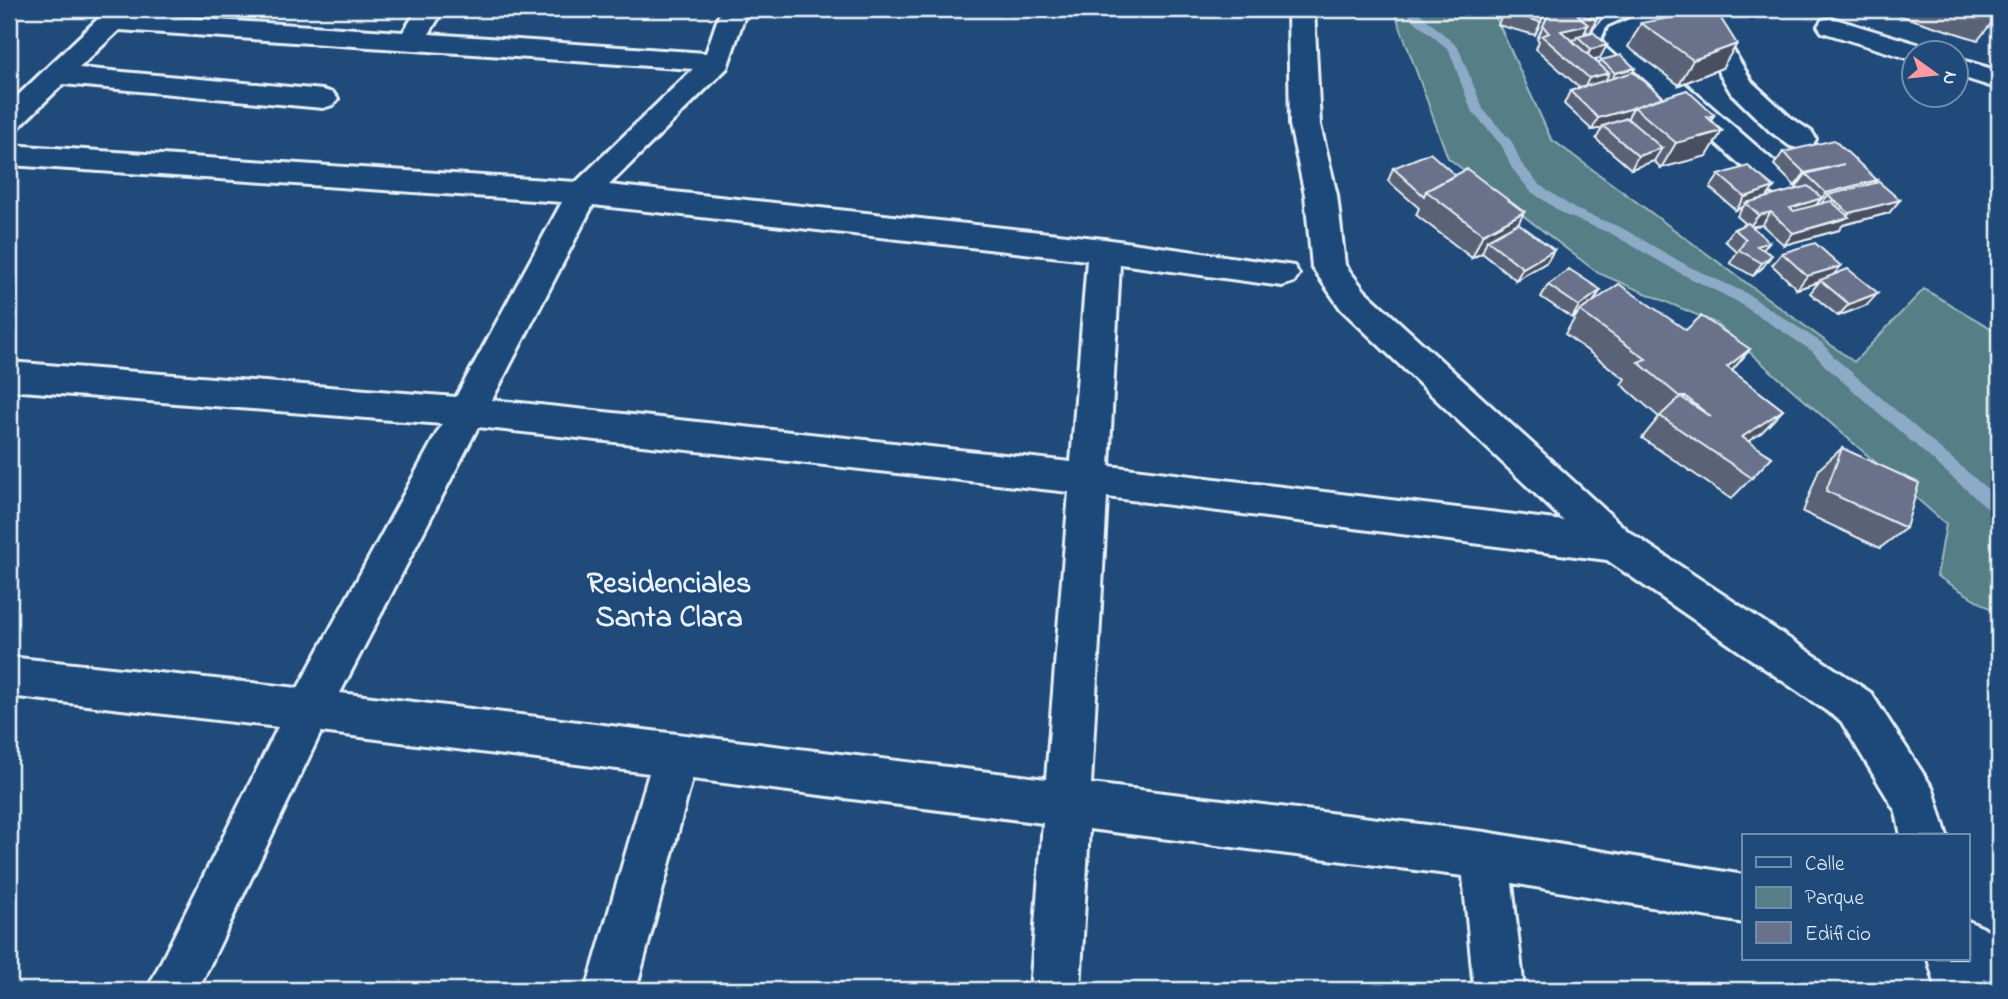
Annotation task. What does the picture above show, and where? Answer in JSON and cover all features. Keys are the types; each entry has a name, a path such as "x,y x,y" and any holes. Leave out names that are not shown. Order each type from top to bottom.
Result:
{"street":[{"path":"411,41 431,9"},
{"path":"173,990 309,710 583,194 717,62 734,9"},
{"path":"1301,9 1305,125 1321,195 1329,268 1353,300 1615,544 1856,707 1917,805 1924,834"},
{"path":"1783,186 1618,40 1619,34 1670,11 1716,44 1741,87 1781,125 1801,139"},
{"path":"9,120 121,15 411,41 717,62"},
{"path":"1832,26 1899,47"},
{"path":"1969,70 1999,80"},
{"path":"56,75 323,99"},
{"path":"9,155 583,194 1104,250 1282,274"},
{"path":"1055,990 1104,250"},
{"path":"9,376 469,412 1089,480 1615,544"},
{"path":"9,676 309,710 1485,855 1742,900"},
{"path":"611,990 676,755"},
{"path":"1485,855 1499,990"},
{"path":"1969,946 1999,961"},
{"path":"1953,960 1962,990"}],"green space":[{"path":"1390,9 1492,9 1551,139 1854,362 1924,289 1999,333 1999,614 1937,576 1946,524 1716,323 1598,273 1448,158 1394,10"}],"building":[{"path":"1504,9 1545,9 1541,22 1503,12"},
{"path":"1551,9 1572,9 1575,12 1578,9 1606,9 1596,20 1576,13 1588,25 1561,31 1609,73 1589,78 1542,36 1549,33 1543,26"},
{"path":"1974,9 1999,9 1999,12 1997,16"},
{"path":"1697,13 1707,17 1718,14 1737,44 1693,60 1641,23"},
{"path":"1593,32 1607,45 1591,49 1577,36"},
{"path":"1621,55 1635,68 1615,73 1601,60"},
{"path":"1633,72 1663,97 1598,118 1570,91"},
{"path":"1687,90 1714,115 1707,117 1722,131 1676,143 1634,107"},
{"path":"1627,118 1662,148 1638,156 1603,126"},
{"path":"1834,140 1877,180 1826,193 1806,174 1844,164 1805,173 1783,152"},
{"path":"1430,153 1455,175 1426,191 1424,196 1393,168"},
{"path":"1748,166 1774,187 1745,197 1719,175"},
{"path":"1467,169 1524,212 1483,234 1426,191"},
{"path":"1879,182 1900,200 1849,213 1828,195"},
{"path":"1808,186 1822,198 1790,208 1794,211 1831,201 1849,217 1793,233 1771,212 1759,215 1746,203"},
{"path":"1518,223 1554,250 1523,268 1487,240"},
{"path":"1748,223 1769,242 1757,246 1772,255 1762,263 1739,250 1746,239 1734,229"},
{"path":"1815,243 1841,266 1807,276 1782,253"},
{"path":"1569,269 1601,290 1579,306 1548,285"},
{"path":"1848,269 1878,293 1849,304 1820,280"},
{"path":"1619,284 1686,330 1701,316 1750,349 1727,367 1783,410 1742,437 1772,457 1752,478 1660,416 1680,397 1638,362 1646,359 1580,311","holes":["1681,397 1686,397 1711,417"]},
{"path":"1842,448 1919,483 1906,528 1826,491"}],"waterway":[{"path":"1410,9 1454,49 1477,110 1508,145 1515,164 1535,188 1570,212 1617,231 1683,269 1741,297 1817,347 1830,362 1999,508"}],"district":[{"name":"Residenciales Santa Clara","path":"669,599"}]}
